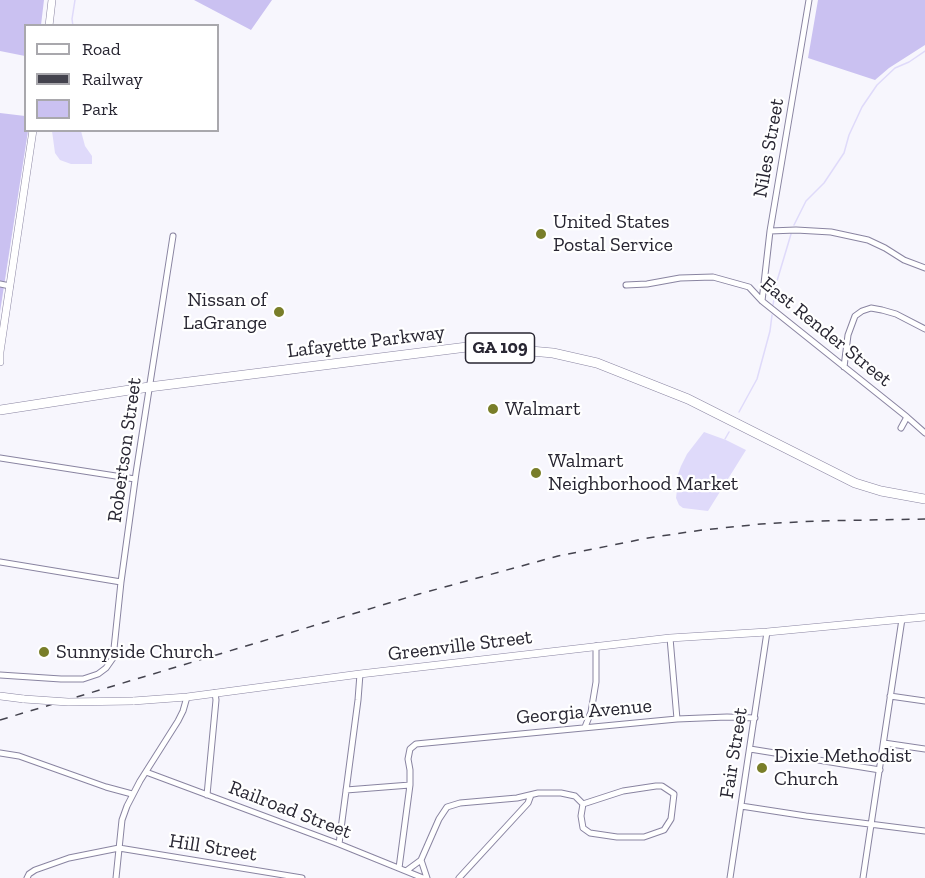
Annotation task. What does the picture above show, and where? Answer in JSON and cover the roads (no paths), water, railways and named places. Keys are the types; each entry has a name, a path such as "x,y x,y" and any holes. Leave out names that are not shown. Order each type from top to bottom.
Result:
{"highway":[{"name":"Lafayette Parkway","path":"0,410 149,387 475,346 552,353 597,363 688,399 855,483 881,491 925,499"}],"street":[{"path":"49,24 52,0"},
{"name":"Niles Street","path":"762,302 770,231 809,0"},
{"path":"0,362 33,132"},
{"path":"770,231 831,232 868,240 904,260 925,268"},
{"name":"Robertson Street","path":"0,675 83,679 106,668 113,658 135,479 173,236"},
{"name":"East Render Street","path":"626,285 680,278 713,277 749,287 762,302 925,433"},
{"path":"0,284 10,286"},
{"path":"844,368 848,335 855,316 862,311 871,308 896,314 925,329"},
{"path":"900,428 907,417"},
{"path":"0,458 135,479"},
{"path":"0,562 121,582"},
{"name":"Greenville Street","path":"0,696 77,702 187,697 596,646 925,617"},
{"path":"863,878 902,619"},
{"name":"Fair Street","path":"730,878 767,632"},
{"path":"670,638 677,719"},
{"path":"585,727 591,712 596,682 596,646"},
{"path":"339,844 360,674"},
{"path":"207,795 215,693"},
{"path":"890,696 925,701"},
{"path":"116,878 122,820 132,794 178,721 187,697"},
{"name":"Georgia Avenue","path":"410,785 408,759 410,749 416,744 677,719 755,718"},
{"path":"884,743 925,749"},
{"path":"750,749 880,770"},
{"path":"0,753 19,756 132,794"},
{"name":"Railroad Street","path":"146,772 425,878"},
{"path":"346,790 410,785 403,870"},
{"path":"656,786 662,786 674,794 671,819 668,825 664,830 644,837 608,836 586,831 583,828 581,816 583,804 623,791 656,786"},
{"path":"425,878 421,860 439,819 447,807 460,802 517,798 538,793 561,793 575,796 583,804"},
{"path":"459,878 528,803 531,795"},
{"path":"741,806 925,831"},
{"path":"27,878 34,870 69,858 119,848"},
{"name":"Hill Street","path":"119,848 302,878"},
{"path":"403,870 421,860"}],"waterway":[{"path":"73,24 75,0"},
{"path":"794,225 806,201 824,183 844,153 849,135 862,107 877,85 895,68 925,51"},
{"path":"773,305 777,281 791,234"},
{"path":"739,412 757,379 772,315"},
{"path":"725,439 729,432"}],"railway":[{"path":"0,720 419,594 558,556 648,538 761,524 925,519"}],"place":[{"name":"United States Postal Service","path":"541,234"},
{"name":"Nissan of LaGrange","path":"279,312"},
{"name":"Walmart","path":"493,409"},
{"name":"Walmart Neighborhood Market","path":"536,473"},
{"name":"Sunnyside Church","path":"44,652"},
{"name":"Dixie Methodist Church","path":"762,768"}]}
